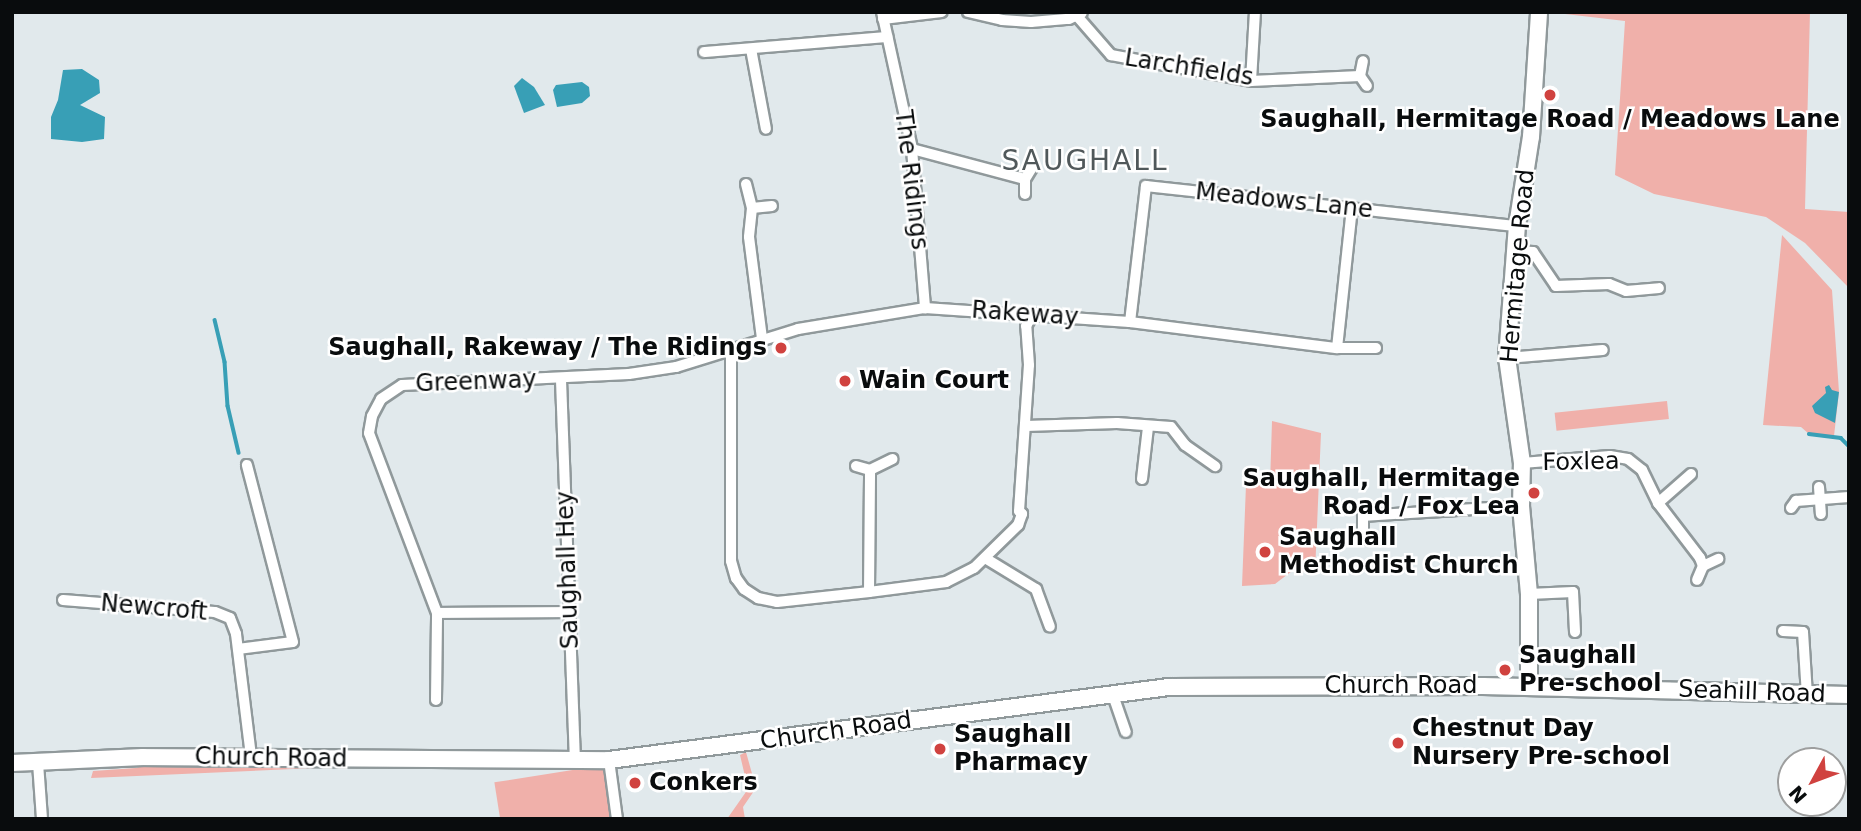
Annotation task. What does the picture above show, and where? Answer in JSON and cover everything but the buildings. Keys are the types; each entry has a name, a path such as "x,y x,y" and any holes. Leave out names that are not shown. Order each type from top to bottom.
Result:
{"street":[{"path":"883,16 942,12"},
{"path":"968,12 1002,20 1031,22 1080,14"},
{"path":"1251,81 1255,12"},
{"name":"Hermitage Road","path":"1528,687 1529,594 1521,506 1522,463 1507,358 1517,226 1531,137 1539,12"},
{"name":"Larchfields","path":"1080,14 1111,55 1251,81 1360,76"},
{"name":"The Ridings","path":"883,16 912,149 925,308"},
{"path":"704,52 887,37"},
{"path":"751,49 757,111 766,130"},
{"path":"1363,61 1360,76 1367,86"},
{"path":"912,149 1026,179"},
{"path":"1025,194 1026,179 1032,168"},
{"path":"746,184 752,208 749,237 762,339"},
{"name":"Meadows Lane","path":"1130,322 1146,186 1517,226"},
{"path":"752,208 772,206"},
{"path":"1337,348 1352,208"},
{"path":"1515,251 1533,252 1556,286 1608,284 1626,291 1659,288"},
{"name":"Rakeway","path":"717,355 798,329 925,308 1130,322 1337,348 1376,348"},
{"path":"731,350 731,561 736,578 744,589 758,598 777,602 869,592 946,582 985,558 1017,525 1022,514 1019,511 1030,365 1026,326 1033,314"},
{"path":"1507,358 1603,350"},
{"name":"Greenway","path":"436,700 437,613 369,433 372,416 381,399 402,385 561,380 676,367 717,355"},
{"name":"Saughall Hey","path":"561,380 575,759"},
{"path":"1026,426 1117,423 1171,427 1185,445 1215,466"},
{"path":"1142,479 1153,427"},
{"name":"Foxlea","path":"1522,463 1610,456 1628,459 1642,470 1658,503 1691,543 1703,566"},
{"path":"856,466 870,470 893,460"},
{"path":"238,649 296,647 247,465"},
{"path":"869,592 870,470"},
{"path":"1658,503 1691,474"},
{"path":"1794,500 1819,493 1849,496"},
{"path":"1819,493 1821,514"},
{"path":"1363,539 1364,504"},
{"path":"1363,516 1521,506"},
{"path":"985,558 1035,589 1050,627"},
{"path":"1697,580 1703,566 1718,559"},
{"path":"1529,594 1573,592 1575,632"},
{"name":"Newcroft","path":"63,600 220,614 230,618 238,649 251,757"},
{"path":"437,613 569,612"},
{"path":"1783,631 1803,632 1808,695"},
{"name":"Church Road","path":"12,763 144,757 610,760 1169,687 1528,687"},
{"name":"Seahill Road","path":"1528,687 1849,695"},
{"path":"1113,695 1126,732"},
{"path":"610,760 617,819"},
{"path":"38,763 42,819"}],"shaded area":[{"path":"1548,12 1810,12 1805,209 1849,212 1849,288 1805,243 1766,217 1654,194 1615,175 1625,21"},
{"path":"1782,235 1832,290 1839,392 1834,436 1809,434 1801,427 1763,425"},
{"path":"1667,401 1669,419 1557,431 1555,413"},
{"path":"1272,421 1321,433 1315,573 1292,571 1275,584 1242,586 1246,485 1270,484"},
{"path":"746,752 756,788 743,807 745,819 727,819 748,789 740,755"},
{"path":"150,763 331,764 338,767 91,778 93,771 136,768"},
{"path":"604,765 613,819 500,819 494,782"}],"water":[{"path":"82,69 99,80 100,93 80,105 105,117 104,139 82,142 51,139 51,117 58,100 63,70"},
{"path":"522,78 534,87 545,105 524,113 514,86"},
{"path":"582,82 589,87 590,96 582,103 557,107 553,90 556,85"},
{"path":"1829,385 1832,390 1839,392 1835,423 1815,413 1812,406 1826,393 1825,387"}],"waterway":[{"path":"215,320 225,362 228,406 239,453"},
{"path":"1809,434 1841,438 1849,446"}],"place":[{"name":"Saughall, Hermitage Road / Meadows Lane","path":"1550,95"},
{"name":"Saughall, Rakeway / The Ridings","path":"781,348"},
{"name":"Wain Court","path":"845,381"},
{"name":"Saughall, Hermitage Road / Fox Lea","path":"1534,493"},
{"name":"Saughall Methodist Church","path":"1265,552"},
{"name":"Saughall Pre-school","path":"1505,670"},
{"name":"Chestnut Day Nursery Pre-school","path":"1398,743"},
{"name":"Saughall Pharmacy","path":"940,749"},
{"name":"Conkers","path":"635,783"}],"district":[{"name":"SAUGHALL","path":"1085,161"}]}
